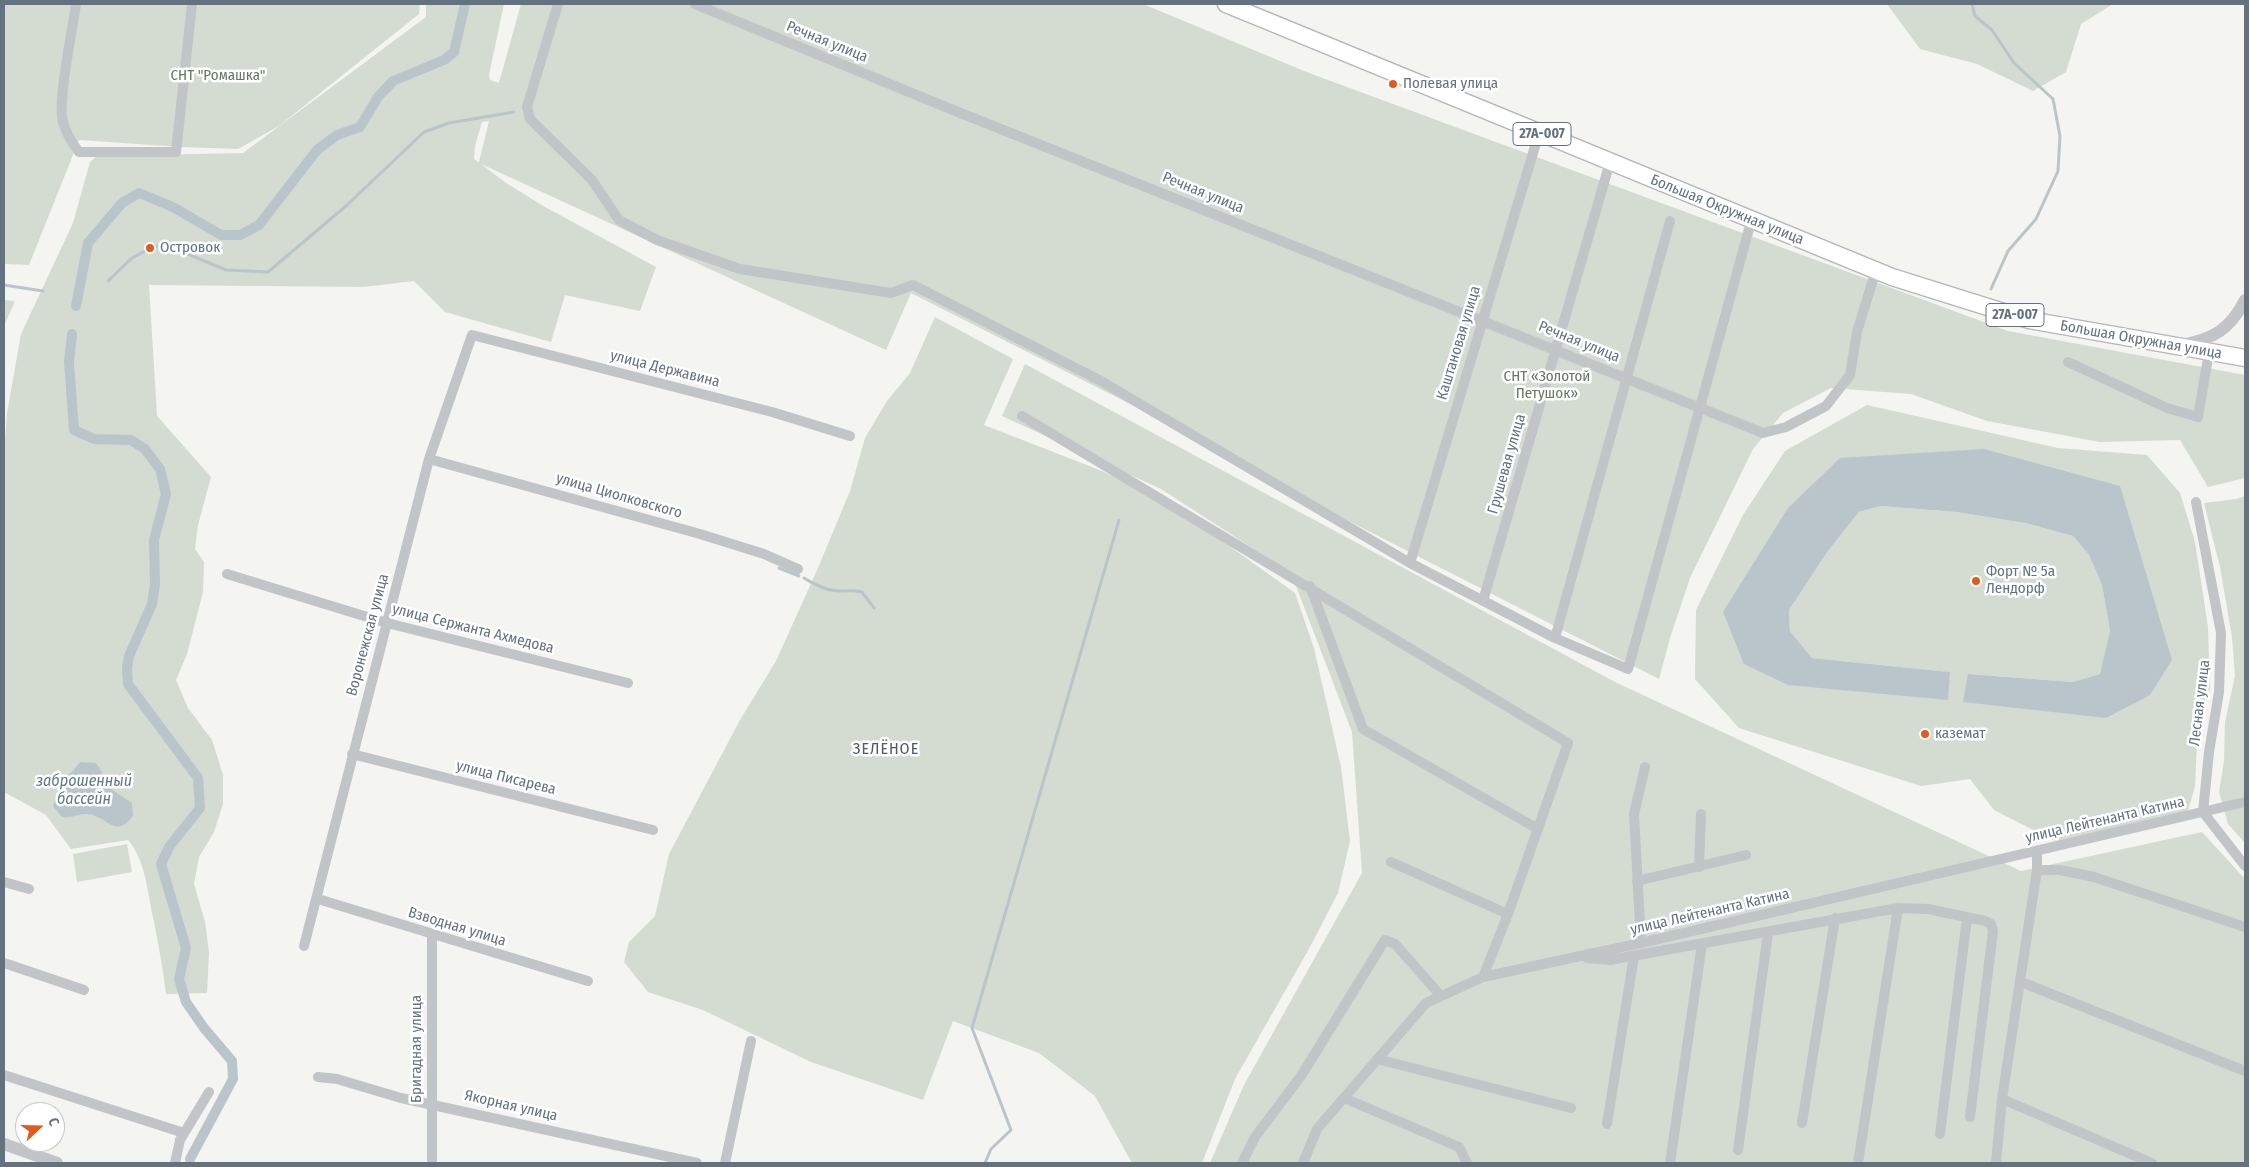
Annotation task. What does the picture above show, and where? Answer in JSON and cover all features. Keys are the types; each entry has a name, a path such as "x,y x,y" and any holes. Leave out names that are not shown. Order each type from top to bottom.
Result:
{"highway":[{"name":"Большая Окружная улица","path":"1226,4 1876,270 2030,320 2245,358"}],"street":[{"path":"76,4 62,100 62,120 71,141 80,152 176,152 192,4"},
{"path":"558,4 527,107 527,113 530,119 592,180 619,220 657,240 740,269 891,293 914,285 1101,381 1410,563 1555,638 1628,669 1750,230"},
{"name":"Речная улица","path":"695,4 958,112 1556,348 1763,433 1786,427 1826,406 1850,375 1857,332 1876,270"},
{"name":"Каштановая улица","path":"1410,563 1539,133"},
{"name":"Грушевая улица","path":"1483,601 1610,162"},
{"path":"1555,638 1670,221"},
{"path":"2177,346 2218,333 2235,319 2245,300"},
{"name":"улица Державина","path":"472,335 772,412 850,436"},
{"name":"Воронежская улица","path":"304,946 318,899 352,754 429,459 472,335"},
{"path":"2068,362 2167,408 2198,417 2209,352"},
{"path":"1022,416 1310,586 1568,743 1508,914 1483,977"},
{"name":"улица Циолковского","path":"429,459 700,534 764,554 798,569"},
{"name":"Лесная улица","path":"2196,502 2221,633 2219,692 2209,752 2203,812"},
{"name":"улица Сержанта Ахмедова","path":"227,574 387,623 628,683"},
{"path":"1310,586 1363,729 1538,829"},
{"name":"улица Писарева","path":"352,754 653,830"},
{"path":"1641,943 1634,814 1645,767"},
{"name":"улица Лейтенанта Катина","path":"1305,1162 1317,1129 1426,1003 1483,977 1641,943 2245,802"},
{"path":"2203,812 2245,866"},
{"path":"1699,867 1701,814"},
{"path":"1996,1163 2002,1099 2021,982 2037,852"},
{"path":"1637,881 1746,854"},
{"path":"1391,862 1508,914"},
{"path":"2036,870 2060,870 2094,877 2245,927"},
{"path":"4,882 29,889"},
{"name":"Взводная улица","path":"318,899 588,981"},
{"path":"1858,1163 1898,908"},
{"path":"1576,956 1610,960 1768,933 1835,918 1898,908 1928,909 1991,924 1993,931 1970,1117"},
{"path":"1802,1123 1835,918"},
{"path":"1940,1134 1967,918"},
{"path":"1738,1150 1768,933"},
{"name":"Бригадная улица","path":"432,935 432,1163"},
{"path":"1242,1163 1254,1137 1301,1076 1385,940 1395,944 1441,996"},
{"path":"1670,1163 1702,944"},
{"path":"1608,1124 1634,956"},
{"path":"4,963 84,990"},
{"path":"2021,982 2245,1071"},
{"path":"726,1163 751,1041"},
{"path":"1377,1059 1571,1108"},
{"path":"4,1075 184,1132"},
{"name":"Якорная улица","path":"318,1077 337,1079 372,1090 697,1163"},
{"path":"176,1163 180,1140 209,1092"},
{"path":"1344,1098 1459,1147 1467,1163"},
{"path":"2002,1099 2152,1163"},
{"path":"4,1144 57,1163"}],"green space":[{"name":"СНТ \"Ромашка\"","path":"4,4 420,4 419,14 279,126 238,149 79,140 29,265 4,264"},
{"name":"СНТ «Золотой Петушок»","path":"426,4 504,4 489,75 490,80 499,83 521,4 1143,4 1309,73 2008,331 2245,375 2245,478 2208,487 2180,440 2100,442 1987,421 1911,394 1831,388 1783,413 1753,449 1690,578 1670,638 1659,679 1272,482 1207,443 911,293 886,350 481,164 506,183 545,207 656,267 640,311 565,295 551,342 445,312 414,281 364,287 149,285 157,416 211,477 198,525 195,549 204,562 203,592 187,654 176,680 188,708 212,740 223,775 223,804 214,832 199,857 194,884 205,922 209,952 207,993 166,994 145,877 139,857 128,840 71,849 46,815 4,792 4,453 7,413 21,334 73,223 90,162 97,156 243,153 426,17","holes":["489,121 479,162 474,159 475,146 482,122"]},
{"path":"1887,4 2113,4 2081,24 2066,72 2033,91 1977,64 1920,49"},
{"path":"4,300 15,301 4,326"},
{"path":"935,317 1013,359 984,425 1102,471 1149,494 1211,533 1295,593 1314,648 1341,767 1350,841 1338,893 1310,947 1235,1079 1202,1163 1132,1163 1095,1096 1039,1053 953,1021 923,1100 811,1062 703,1010 648,992 624,962 629,942 655,916 669,854 740,720 776,661 850,491 865,438 887,401 910,373"},
{"path":"1025,364 1615,682 2021,871 2202,832 2245,879 2245,1163 1210,1163 1244,1085 1362,873 1352,732 1291,573 1161,489 1002,416"},
{"path":"1867,405 2058,448 2147,455 2180,493 2195,542 2208,627 2210,688 2197,743 2195,786 2187,814 2055,841 1994,810 1970,779 1921,786 1739,728 1695,679 1696,610 1743,515 1785,451","holes":["1840,458 2120,486 2106,718 1969,674 2073,682 2101,674 2110,631 2102,585 2089,555 2073,536 2025,523 1956,512 1880,506 1859,512 1828,551 1789,610 1790,631 1812,658 1950,672 1744,664"]},
{"path":"2245,496 2245,843 2228,824 2219,792 2224,761 2225,722 2235,676 2232,637 2220,567 2204,503"},
{"path":"127,844 132,872 77,882 73,854"}],"water":[{"path":"1984,449 2120,486 2172,660 2150,695 2106,718 1963,702 1968,674 2073,682 2100,674 2110,631 2102,585 2089,555 2073,536 2025,523 1956,512 1880,506 1859,512 1828,551 1789,610 1790,631 1812,658 1950,672 1948,700 1788,685 1744,664 1723,612 1788,508 1840,458"},
{"name":"заброшенный бассейн","path":"80,762 96,763 102,772 105,785 132,803 133,816 126,823 115,826 99,817 85,814 62,817 53,806 60,786"}],"waterway":[{"path":"76,306 88,243 122,203 139,193 173,207 221,235 240,235 259,225 317,150 337,135 360,127 378,97 393,81 444,60 454,52 465,4"},
{"path":"1972,4 1975,16 1992,30 2014,63 2053,99 2060,136 2058,171 2036,219 2008,251 1991,289"},
{"path":"108,281 132,258 154,246 178,250 226,270 268,272 346,206 424,132 449,123 514,112"},
{"path":"4,285 43,291"},
{"path":"72,334 69,362 74,430 94,439 131,440 145,449 160,469 166,494 154,540 155,584 152,604 129,656 127,668 128,684 198,778 200,808 169,847 161,864 186,948 179,979 186,1002 204,1028 232,1061 233,1079 190,1159"},
{"path":"985,1163 991,1149 1011,1130 972,1028 1119,520"},
{"path":"779,568 799,576"},
{"path":"804,578 827,589 862,592 874,608"}],"place":[{"name":"Полевая улица","path":"1393,84"},
{"name":"Островок","path":"150,248"},
{"name":"Форт № 5а Лендорф","path":"1976,581"},
{"name":"каземат","path":"1925,734"}],"district":[{"name":"ЗЕЛЁНОЕ","path":"886,750"}]}
